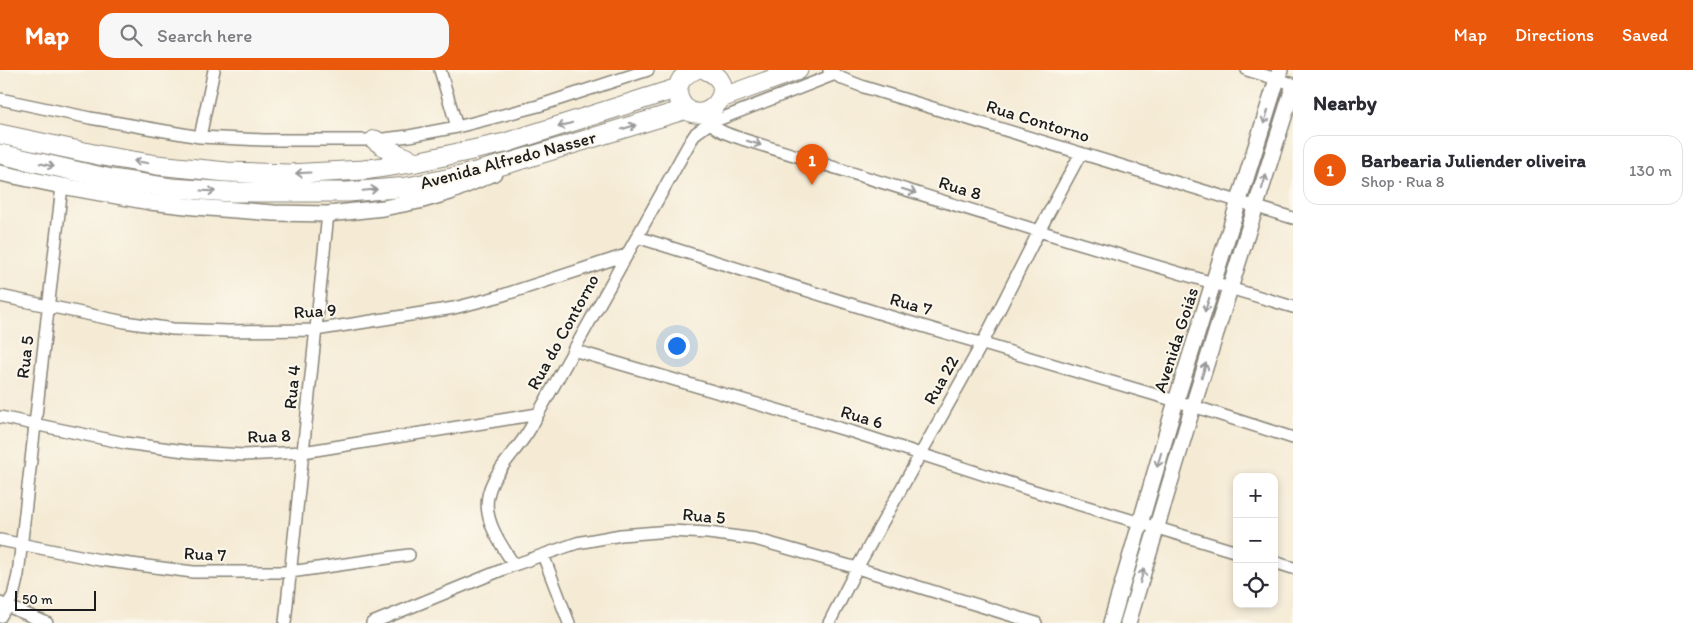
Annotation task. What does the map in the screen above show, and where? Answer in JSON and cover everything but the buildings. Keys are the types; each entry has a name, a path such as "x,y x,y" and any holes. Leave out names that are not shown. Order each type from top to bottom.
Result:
{"main road":[{"path":"721,98 798,70"},
{"path":"711,71 720,82 722,89 721,98 708,117 686,109 678,96 677,80 684,76 711,71"},
{"name":"Avenida Alfredo Nasser","path":"0,134 103,156 157,165 226,172 289,174 364,170 416,162 505,143 677,80"},
{"name":"Avenida Alfredo Nasser","path":"0,154 11,169 111,179 172,188 231,192 348,192 408,187 465,175 686,109"},
{"path":"375,140 390,151 416,162"}],"street":[{"path":"200,137 214,70"},
{"path":"440,70 457,127"},
{"path":"0,99 90,118 200,137 264,140 375,140 457,127 538,106 625,74 648,70"},
{"path":"1247,70 1279,75 1293,86"},
{"path":"708,117 830,72"},
{"name":"Rua Contorno","path":"830,72 864,86 1256,206"},
{"name":"Avenida Goiás","path":"1111,623 1176,401 1279,75"},
{"name":"Avenida Goiás","path":"1128,623 1193,406 1293,86"},
{"name":"Rua 8","path":"708,117 718,130 742,139 1230,288"},
{"name":"Rua do Contorno","path":"514,565 496,534 488,514 487,500 491,485 525,437 690,142 708,117"},
{"name":"Rua 22","path":"829,623 857,568 983,342 1081,153"},
{"path":"11,169 62,186 150,202 274,213 328,214 383,208 442,194 482,180 513,162"},
{"name":"Rua 5","path":"0,617 4,605 13,596 18,575 62,186"},
{"path":"1256,206 1293,218"},
{"name":"Rua 4","path":"285,623 328,214"},
{"name":"Rua 7","path":"637,237 885,315 983,342 1193,406"},
{"name":"Rua 9","path":"0,296 125,322 173,329 228,331 316,330 454,308 497,297 626,255"},
{"path":"1230,288 1293,307"},
{"name":"Rua 6","path":"573,350 714,390 1156,528"},
{"path":"1193,406 1293,438"},
{"name":"Rua 8","path":"0,417 125,443 192,452 244,455 303,452 538,414"},
{"path":"1156,528 1233,551"},
{"name":"Rua 5","path":"372,623 514,565 577,543 620,535 670,530 756,539 1036,623"},
{"name":"Rua 7","path":"0,540 100,560 193,572 290,572 410,555"},
{"path":"543,555 569,623"},
{"path":"1277,563 1293,568"},
{"path":"4,605 47,623"}],"place":[{"name":"Barbearia Juliender oliveira","path":"812,185"}]}
